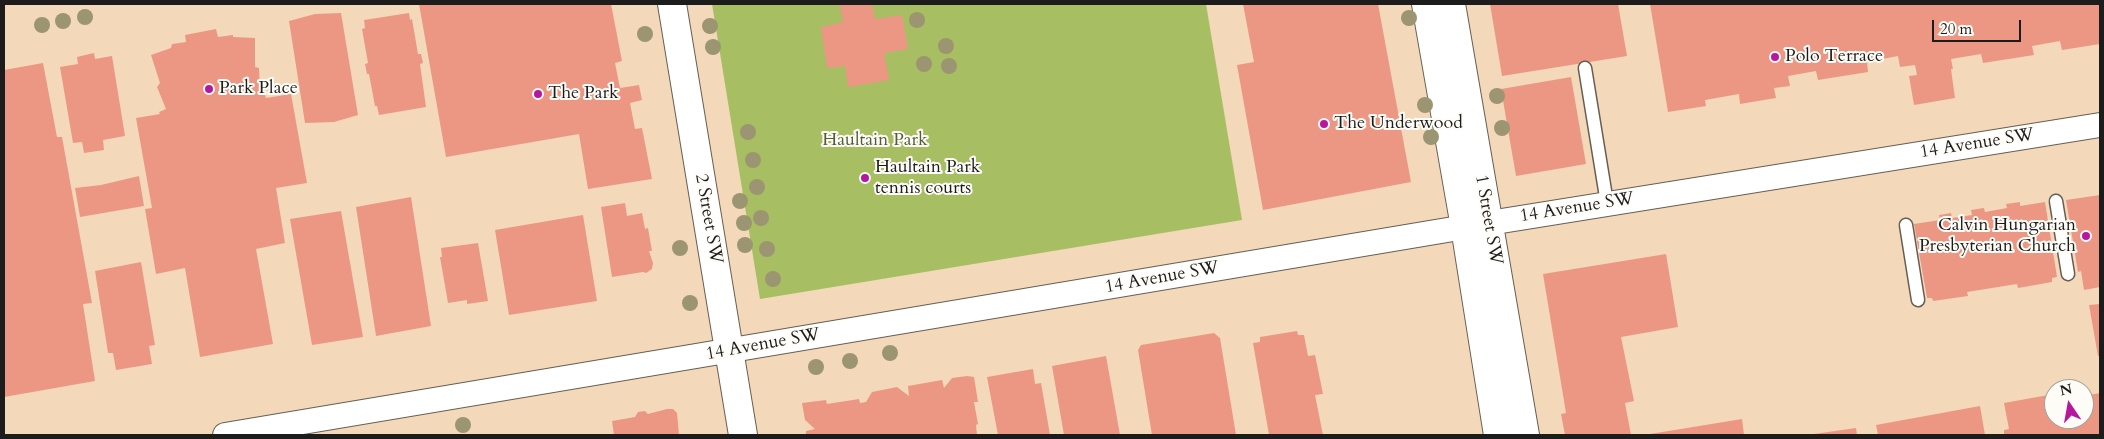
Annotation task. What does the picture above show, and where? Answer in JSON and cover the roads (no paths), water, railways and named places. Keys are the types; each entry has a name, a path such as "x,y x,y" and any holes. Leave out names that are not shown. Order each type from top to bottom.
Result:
{"street":[{"name":"2 Street SW","path":"672,4 743,435"},
{"name":"1 Street SW","path":"1426,4 1525,435"},
{"name":"1 Street SW","path":"1452,4 1498,435"},
{"name":"14 Avenue SW","path":"225,435 1477,225 2100,124"}],"lane":[{"path":"1586,68 1607,204"},
{"path":"2056,201 2068,274"},
{"path":"1906,225 1918,300"}],"place":[{"name":"Polo Terrace","path":"1775,57"},
{"name":"Park Place","path":"209,89"},
{"name":"The Park","path":"538,94"},
{"name":"The Underwood","path":"1324,124"},
{"name":"Haultain Park tennis courts","path":"865,178"},
{"name":"Calvin Hungarian Presbyterian Church","path":"2086,236"}],"park label":[{"name":"Haultain Park","path":"875,141"}]}
